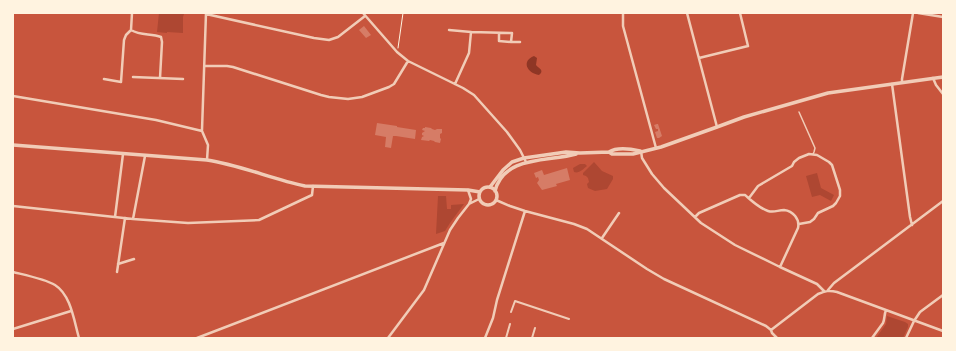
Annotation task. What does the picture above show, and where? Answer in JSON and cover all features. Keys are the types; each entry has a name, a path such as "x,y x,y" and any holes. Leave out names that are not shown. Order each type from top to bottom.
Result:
{"street":[{"path":"104,79 121,82 124,40 126,35 131,30 132,13"},
{"path":"623,13 623,26 656,148"},
{"path":"687,13 717,127"},
{"path":"699,58 748,46 740,13"},
{"path":"902,82 913,13"},
{"path":"918,13 943,17"},
{"path":"207,160 208,145 202,130 206,14 329,40 338,37 364,14 397,52 408,61 468,91 479,100 507,132 525,160"},
{"path":"131,30 136,33 157,35 162,37 160,78"},
{"path":"449,30 512,33 511,42"},
{"path":"455,84 469,53 471,32"},
{"path":"499,33 499,41 520,42"},
{"path":"205,66 233,67 329,97 348,99 362,97 390,87 394,84 408,61"},
{"path":"133,77 183,79"},
{"path":"479,199 480,192 484,188 490,187 503,170 512,162 566,152 609,152 612,154 633,154 656,148 744,117 828,93 943,77"},
{"path":"933,78 943,94"},
{"path":"892,84 912,225"},
{"path":"13,96 156,120 202,130"},
{"path":"13,145 207,160 297,184 313,186 468,190 480,192"},
{"path":"641,151 642,158 652,174 664,188 701,223 735,245 817,284 824,291"},
{"path":"116,217 123,154"},
{"path":"749,198 758,186 792,166 796,159 809,154 817,155 832,165 840,194 833,206 818,213 810,222 798,224"},
{"path":"133,219 145,156"},
{"path":"479,199 486,205 493,204 496,200 496,191 499,182 505,174 525,160"},
{"path":"13,206 133,219 188,223 259,220 312,195 313,186"},
{"path":"490,187 496,191"},
{"path":"388,338 424,290 450,230 469,204 471,199 468,190"},
{"path":"695,217 699,213 740,195 745,195 754,203 768,211 775,212 783,210 792,214 798,219 798,228 780,267"},
{"path":"469,204 479,199"},
{"path":"496,200 525,211 587,229 664,279 766,326 777,338"},
{"path":"828,290 834,283 943,201"},
{"path":"485,338 493,318 497,300 525,211"},
{"path":"602,238 619,213"},
{"path":"117,272 125,218"},
{"path":"197,338 444,243"},
{"path":"118,264 134,259"},
{"path":"13,272 46,281 55,285 64,293 72,311 79,338"},
{"path":"771,330 818,294 828,290 943,331"},
{"path":"906,338 920,312 943,295"},
{"path":"511,312 515,301 569,320"},
{"path":"872,338 883,323 886,310"},
{"path":"13,329 72,311"},
{"path":"506,338 510,324"},
{"path":"532,338 535,328"}],"lane":[{"path":"799,112 815,148 812,154"}],"path":[{"path":"397,52 403,13"}],"shaded area":[{"path":"159,13 184,14 183,33 157,32"},
{"path":"534,56 537,58 536,65 541,70 539,75 531,72 527,67 528,61"},
{"path":"594,162 602,171 613,176 613,179 607,189 595,191 588,188 588,178 583,175 583,173"},
{"path":"580,164 585,164 587,166 579,172 574,172 573,168"},
{"path":"817,173 821,188 834,195 831,201 820,195 812,197 806,176"},
{"path":"438,196 446,196 447,209 451,209 451,205 464,204 445,231 436,234"},
{"path":"887,316 908,324 903,338 876,338 886,324"}],"building":[{"path":"364,26 371,35 366,38 359,30"},
{"path":"377,123 416,130 415,139 393,136 391,148 385,147 386,137 375,135"},
{"path":"658,124 662,136 657,138 655,132 658,131 658,129 656,129 654,125"},
{"path":"425,127 435,130 442,129 442,133 440,134 440,143 430,140 421,140 424,136 422,133 425,131 422,130"},
{"path":"567,168 570,180 556,184 557,186 542,190 537,183 539,180 538,177 536,178 534,173 542,170 544,175"}]}
